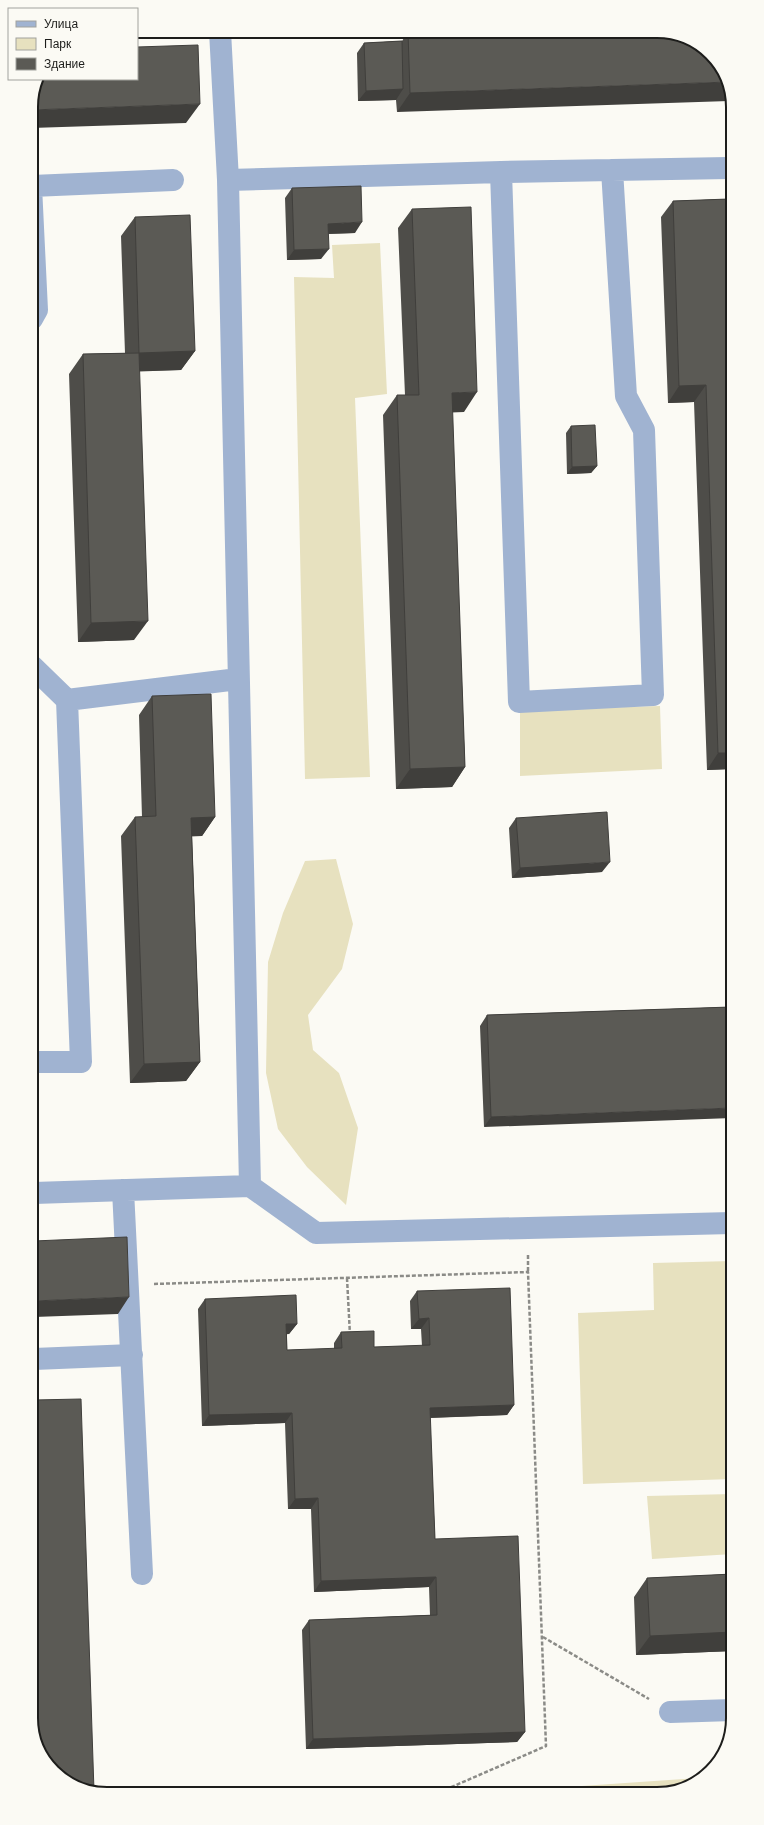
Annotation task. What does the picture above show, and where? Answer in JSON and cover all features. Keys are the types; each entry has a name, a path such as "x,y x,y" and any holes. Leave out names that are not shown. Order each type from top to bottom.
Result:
{"lane":[{"path":"220,38 228,180 250,1186"},
{"path":"228,180 501,172 726,168"},
{"path":"501,172 519,702 653,695 644,430 626,396 612,170"},
{"path":"38,186 173,180"},
{"path":"38,672 67,700 81,1062 38,1062"},
{"path":"67,700 238,679"},
{"path":"38,1193 250,1186 316,1233 726,1223"},
{"path":"123,1190 142,1574"},
{"path":"38,1359 132,1355"},
{"path":"670,1712 726,1710"}],"path":[{"path":"128,1285 528,1272 546,1746 452,1787"},
{"path":"347,1278 351,1342"},
{"path":"542,1636 670,1712"}],"green space":[{"path":"380,243 387,394 355,398 370,777 305,779 294,277 334,278 332,245"},
{"path":"660,706 662,769 520,776 520,710"},
{"path":"336,859 353,924 342,969 308,1015 313,1050 339,1073 358,1128 346,1205 307,1167 278,1129 266,1073 268,962 283,913 305,861"},
{"path":"726,1261 726,1479 583,1484 578,1313 654,1310 653,1263"},
{"path":"726,1494 726,1554 652,1559 647,1496"},
{"path":"690,1779 679,1783 657,1787 567,1787"}],"building":[{"path":"408,38 662,38 684,43 699,52 712,65 721,82 410,93"},
{"path":"402,41 403,89 366,91 364,43"},
{"path":"198,45 200,104 38,110 40,89 43,80 138,80 138,47"},
{"path":"361,186 362,222 328,224 329,249 294,250 292,188"},
{"path":"726,199 726,753 718,753 706,385 679,386 673,201"},
{"path":"471,207 477,392 452,393 465,767 410,769 397,395 419,395 412,209"},
{"path":"190,215 195,351 139,353 135,217"},
{"path":"139,353 148,621 91,623 83,354"},
{"path":"595,425 597,466 572,467 571,426"},
{"path":"211,694 215,817 191,818 200,1062 144,1064 135,817 156,816 152,696"},
{"path":"607,812 610,862 520,868 516,818"},
{"path":"726,1007 726,1108 491,1117 487,1015"},
{"path":"127,1237 129,1297 38,1301 38,1241"},
{"path":"510,1288 514,1405 430,1408 435,1539 518,1536 525,1732 313,1739 309,1620 437,1615 436,1577 321,1581 318,1498 295,1499 292,1413 209,1415 205,1299 296,1295 297,1324 286,1324 287,1350 342,1348 341,1332 374,1331 374,1347 430,1345 429,1318 419,1319 417,1291"},
{"path":"81,1399 94,1786 72,1778 58,1767 47,1753 39,1727 38,1400"},
{"path":"726,1574 726,1632 650,1636 647,1578"}]}
